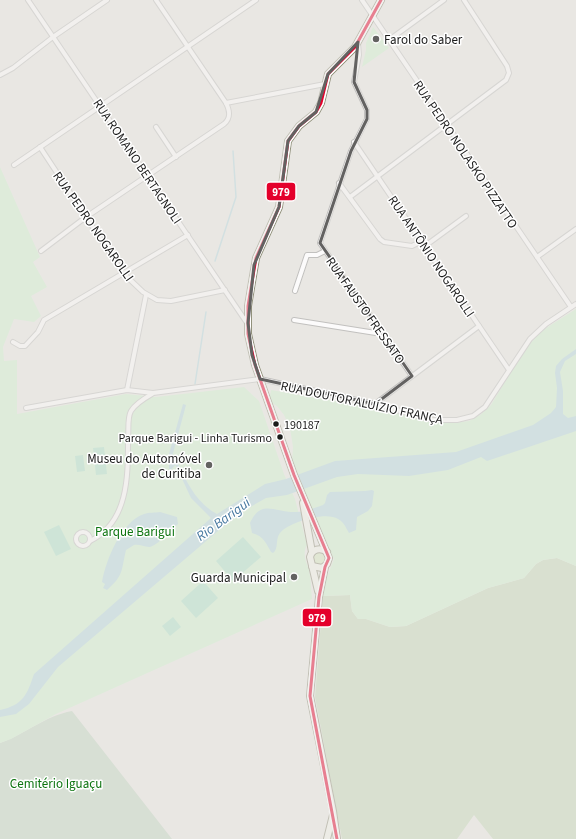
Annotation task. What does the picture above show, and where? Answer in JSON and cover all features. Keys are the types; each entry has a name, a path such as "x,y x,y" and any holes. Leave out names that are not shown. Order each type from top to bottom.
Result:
{"main road":[{"path":"337,839 333,811 310,696 319,597 325,567 329,558 311,523 260,379 252,355 248,323 254,265 258,251 279,207 288,141 295,130 313,116 319,108 325,84 332,69 350,54 381,0"},
{"path":"311,523 312,552 310,560 319,597"},
{"path":"312,552 319,549 327,552"},
{"path":"312,566 318,568 325,567"},
{"path":"327,839 333,811"}],"street":[{"name":"RUA ROMANO BERTAGNOLI","path":"28,0 248,323"},
{"path":"0,75 14,68 53,37 107,0"},
{"path":"40,251 86,217 224,124 230,116 226,102 156,0"},
{"path":"14,165 256,0"},
{"name":"RUA PEDRO NOLASKO PIZZATTO","path":"362,0 571,307"},
{"path":"389,40 444,0"},
{"path":"350,197 503,83 509,73 507,66 464,0"},
{"path":"358,42 359,55 354,82 367,114 366,122 354,142 340,183 383,241 412,246 422,241"},
{"path":"226,102 325,84"},
{"path":"156,127 176,157"},
{"name":"RUA ANTÔNIO NOGAROLLI","path":"354,142 509,370"},
{"name":"RUA PEDRO NOGAROLLI","path":"40,147 123,273 146,295 157,300 170,301 225,290"},
{"name":"RUA FAUSTO FRESSATO","path":"340,183 320,243 412,376"},
{"path":"425,246 466,216"},
{"path":"537,257 576,229"},
{"path":"13,342 20,346 25,346 38,332 44,320 188,235"},
{"path":"295,291 307,255 316,255 325,251"},
{"path":"126,390 146,295"},
{"name":"RUA DOUTOR ALUÍZIO FRANÇA","path":"26,408 126,390 153,393 260,379 375,404 433,420 450,421 479,413 486,407 524,347 538,330 576,304"},
{"path":"294,320 382,334"},
{"path":"375,404 479,326"},
{"path":"90,541 107,529 122,505 128,475 129,414 139,402 153,393"}],"highlighted area":[{"path":"358,42 354,82 367,110 367,119 351,151 320,243 412,376 375,404 260,379 252,355 248,323 254,265 279,207 288,141 299,126 316,112 328,74"}],"green space":[{"path":"373,27 389,48 362,67 366,43"},
{"name":"Parque Barigui","path":"0,167 40,257 33,262 47,287 31,296 41,316 34,322 14,319 3,347 4,361 17,360 17,414 126,394 156,397 244,387 259,401 284,474 295,499 307,545 305,554 310,573 312,599 56,714 11,739 0,743"},
{"path":"576,309 576,566 557,558 543,560 536,564 524,578 488,588 406,626 390,627 366,619 358,619 352,611 350,595 323,596 325,582 334,559 320,530 292,463 293,447 290,428 284,415 277,406 269,401 271,390 381,409 428,422 452,423 469,421 480,415 491,405 524,350 543,330"},
{"path":"104,447 107,474 96,475 93,448"},
{"path":"83,455 85,471 77,472 75,456"},
{"path":"59,525 71,549 56,556 44,532"},
{"path":"243,537 261,557 233,581 216,561"},
{"path":"321,551 326,555 326,561 322,566 314,564 313,555"},
{"path":"557,558 576,566 576,839 493,839 474,815 457,839 342,839 315,697 323,596 350,595 352,611 358,619 366,619 390,627 406,626 488,588 524,578 536,564 543,560"},
{"path":"203,581 218,598 196,618 181,601"},
{"path":"173,617 181,627 170,636 162,626"},
{"name":"Cemitério Iguaçu","path":"72,711 172,839 0,839 0,743 62,713"}],"water":[{"name":"Rio Barigui","path":"576,349 576,354 565,361 560,372 563,391 563,414 568,418 576,416 576,431 487,461 481,457 448,470 409,476 358,474 337,477 287,495 266,498 238,514 58,667 29,704 16,714 0,717 0,710 14,705 23,698 29,688 34,674 211,518 191,498 176,466 175,465 171,470 169,469 169,454 183,404 186,405 171,461 177,462 193,491 203,504 217,514 265,484 286,479 335,461 456,452 533,425 551,413 556,407 556,366 562,359"},
{"path":"374,491 372,506 368,511 357,517 356,530 349,533 345,525 338,519 325,516 308,519 291,525 280,533 276,549 273,553 262,538 252,533 250,523 254,515 264,509 270,508 289,512 302,511 323,505 327,495 330,492"},
{"path":"160,512 177,517 178,524 153,546 149,547 134,545 126,550 119,576 107,590 103,588 105,584 102,582 107,563 116,543 128,525 136,518 146,513"}],"waterway":[{"path":"215,261 236,197 233,151"},
{"path":"195,384 206,312"}],"transit line":[{"name":"979","path":"337,839 310,696 319,597 325,567 329,558 294,475 255,365 248,334 248,306 256,258 279,207 288,141 299,126 316,112 321,103 328,74 355,47 381,0"}],"place":[{"name":"Farol do Saber","path":"376,39"},
{"name":"190187","path":"276,424"},
{"name":"Parque Barigui - Linha Turismo","path":"280,437"},
{"name":"Museu do Automóvel de Curitiba","path":"209,465"},
{"name":"Guarda Municipal","path":"294,577"}]}
